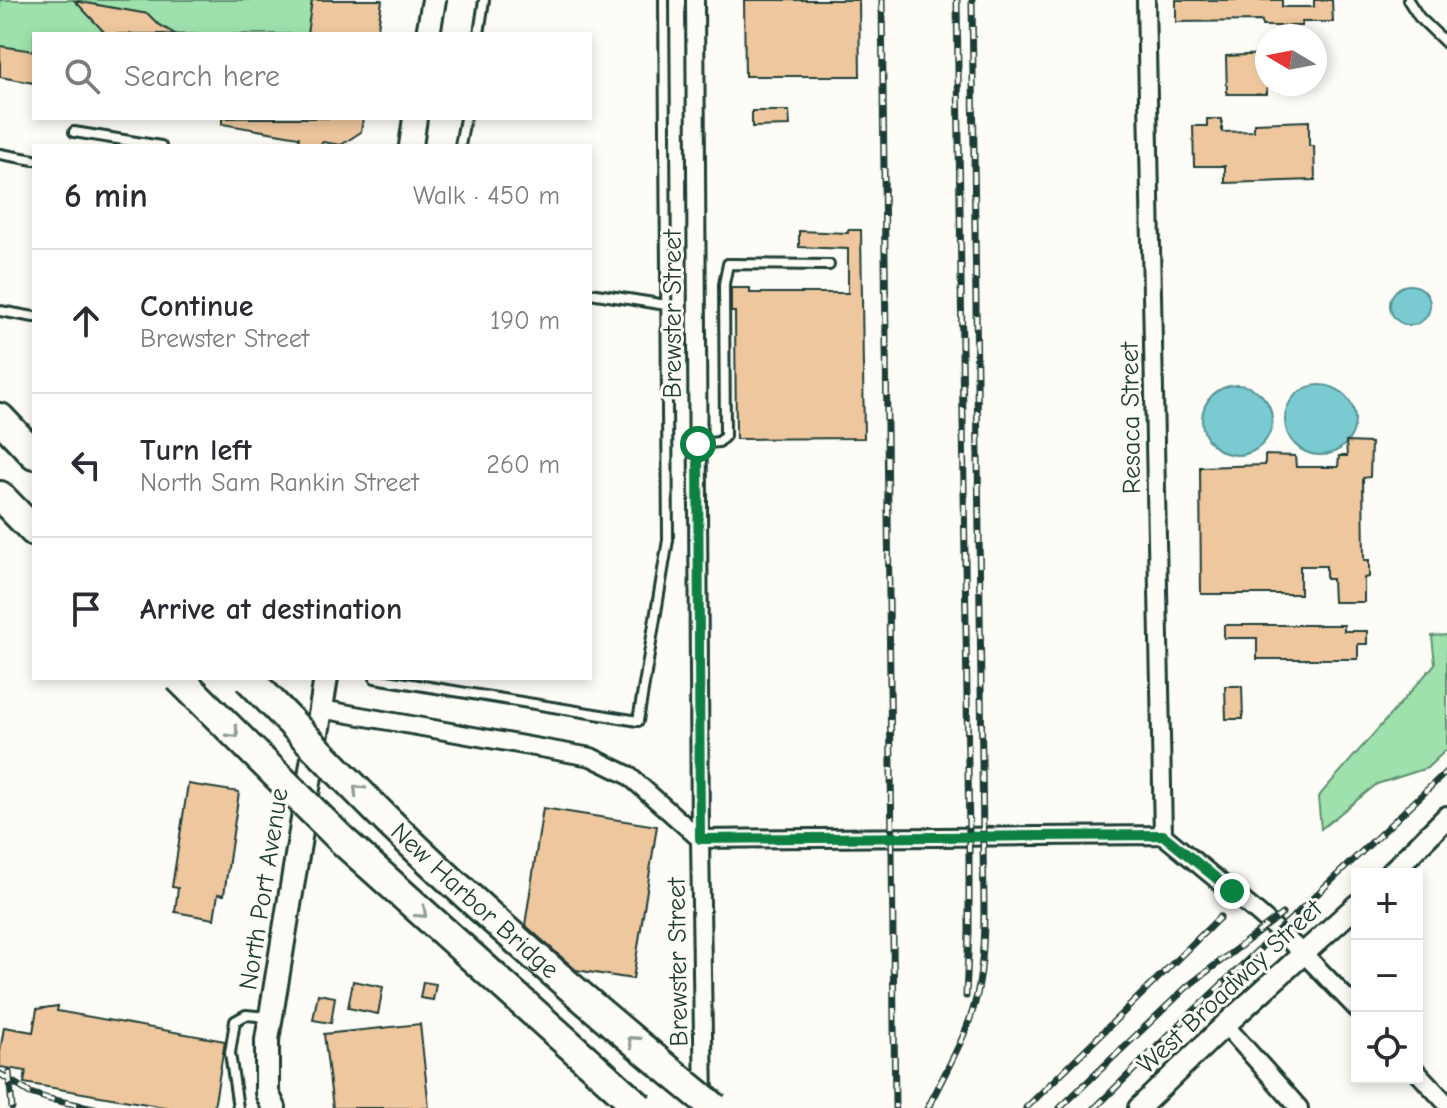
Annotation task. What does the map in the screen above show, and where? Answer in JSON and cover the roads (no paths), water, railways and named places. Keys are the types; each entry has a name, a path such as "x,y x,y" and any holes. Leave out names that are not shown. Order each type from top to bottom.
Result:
{"highway":[{"path":"0,418 32,452"},
{"path":"0,496 32,529"},
{"name":"New Harbor Bridge","path":"181,680 343,841 640,1108"},
{"name":"New Harbor Bridge","path":"250,680 392,825 501,927 715,1108"}],"main road":[{"path":"428,32 434,0"},
{"path":"411,144 415,120"},
{"name":"North Port Avenue","path":"274,1108 267,1093 267,1040 326,680"}],"street":[{"name":"Brewster Street","path":"695,0 704,1108"},
{"name":"Resaca Street","path":"1146,0 1163,835"},
{"path":"321,709 591,757 628,775 700,839 1163,835 1304,954 1351,1003"},
{"path":"1396,868 1447,817"},
{"name":"West Broadway Street","path":"1139,1108 1351,911"},
{"path":"1225,1025 1299,1108"},
{"path":"1423,1078 1447,1104"}],"lane":[{"path":"479,32 484,0"},
{"path":"387,680 638,721 668,540 664,0"},
{"path":"1408,0 1419,17 1447,44"},
{"path":"460,144 465,120"},
{"path":"74,132 149,144"},
{"path":"0,154 32,160"},
{"path":"698,444 719,442 725,436 724,284 728,264 829,265"},
{"path":"592,293 666,305"},
{"path":"0,311 32,317"},
{"path":"238,1108 230,1053 235,1021 246,1015 271,1018"}],"water":[{"path":"1410,285 1424,291 1430,305 1424,319 1410,325 1396,319 1390,305 1396,291"},
{"path":"1237,385 1262,395 1272,420 1262,445 1237,455 1212,445 1202,420 1212,395"},
{"path":"1320,385 1345,395 1355,420 1345,445 1320,455 1295,445 1285,420 1295,395"}],"railway":[{"path":"882,0 895,1108"},
{"path":"957,0 969,837 966,996"},
{"path":"928,1108 971,1017 979,984 984,929 972,0"},
{"path":"1095,1108 1447,771"},
{"path":"1060,1108 1188,986 1282,914"},
{"path":"1026,1108 1220,917"},
{"path":"9,1072 12,1108"},
{"path":"0,1074 30,1093 94,1108"}]}
